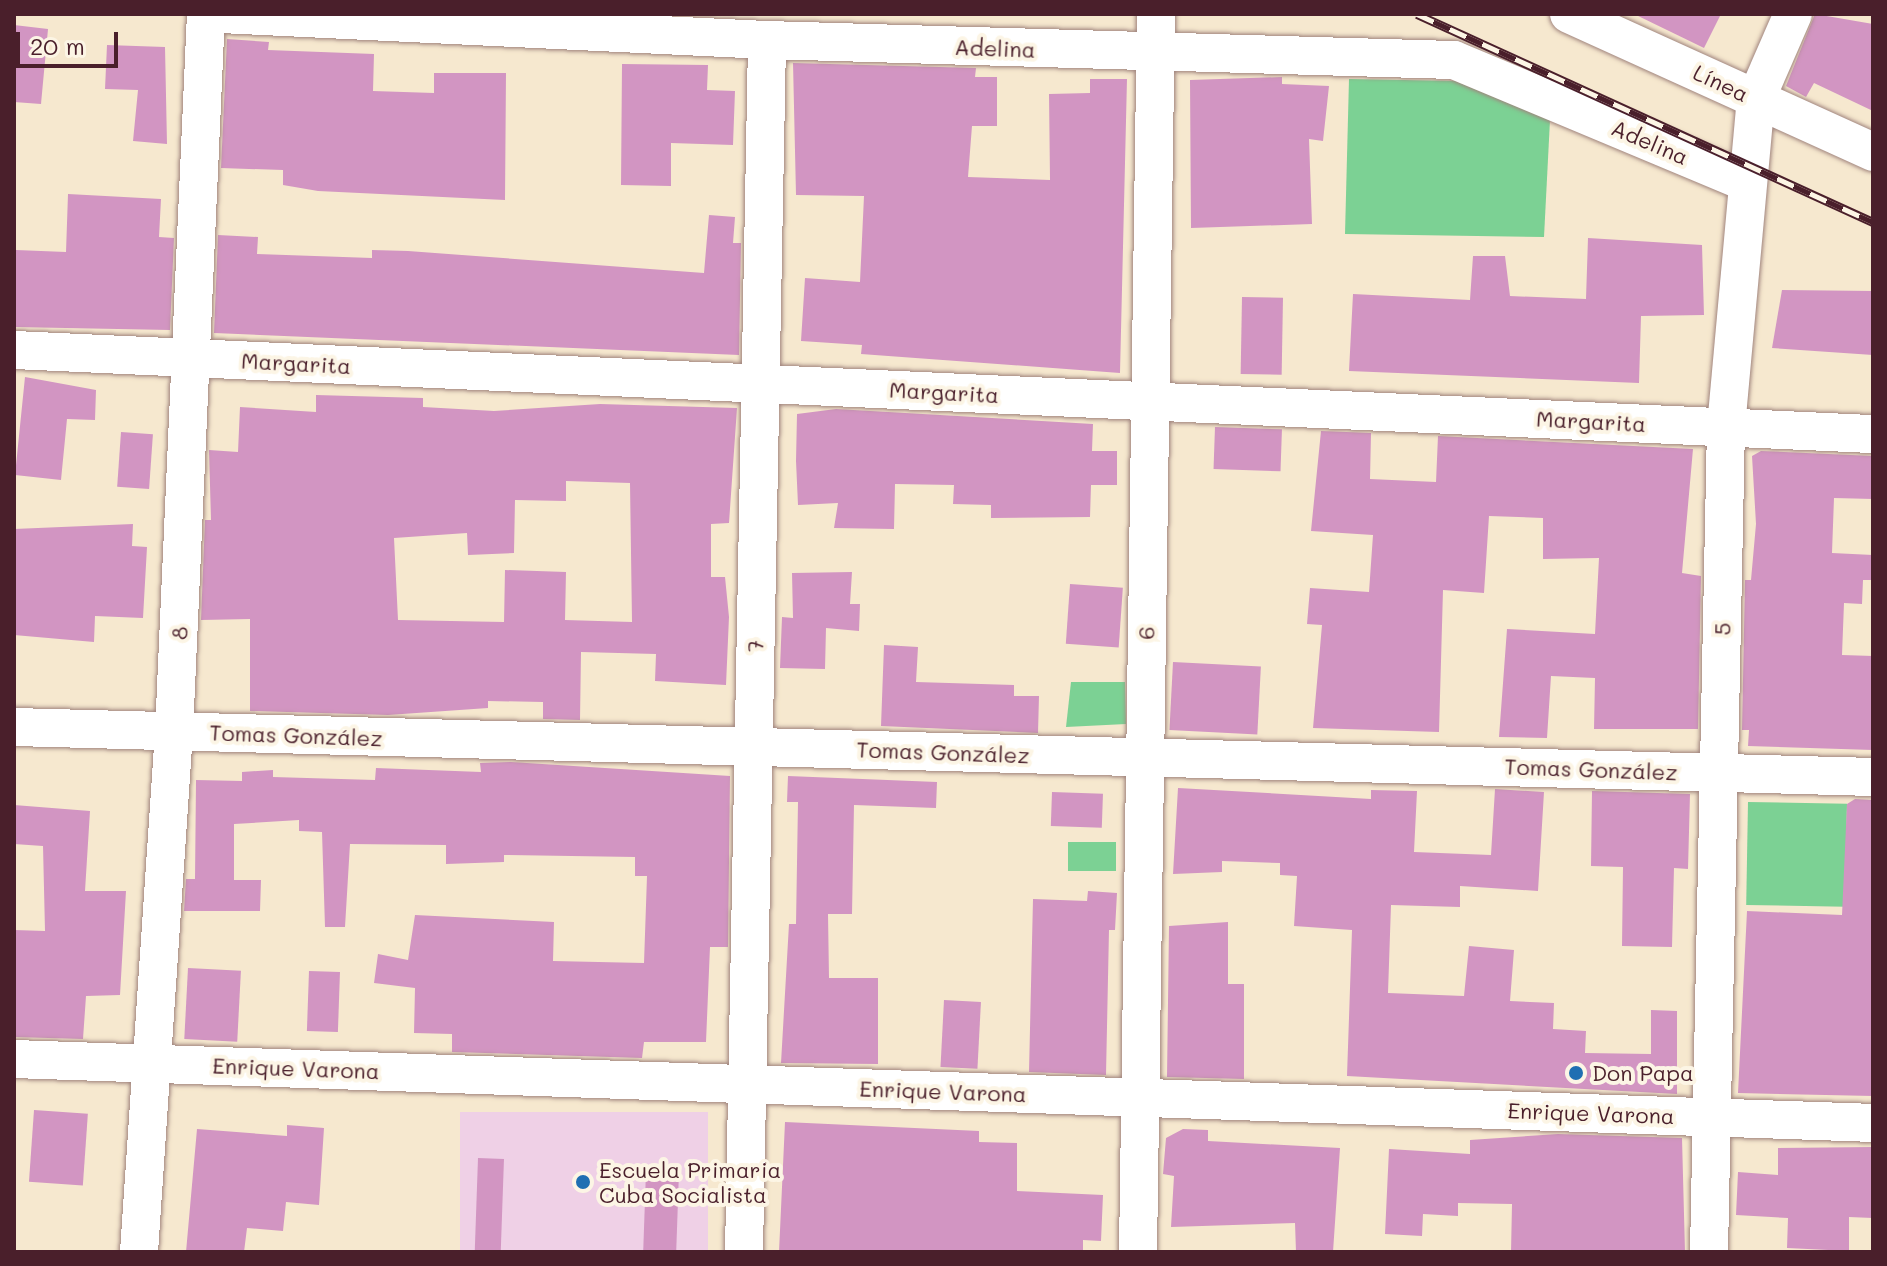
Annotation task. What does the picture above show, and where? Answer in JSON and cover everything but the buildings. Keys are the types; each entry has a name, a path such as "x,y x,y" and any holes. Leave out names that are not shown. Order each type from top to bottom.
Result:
{"street":[{"name":"8","path":"139,1252 174,732 206,14"},
{"name":"Adelina","path":"221,14 767,40 1454,60 1745,182"},
{"name":"6","path":"1138,1252 1156,14"},
{"name":"Línea","path":"1569,14 1873,152"},
{"name":"5","path":"1709,1252 1726,427 1745,182 1756,99 1793,14"},
{"name":"7","path":"744,1252 767,40"},
{"name":"Margarita","path":"14,350 1873,434"},
{"name":"Tomas González","path":"14,727 1873,777"},
{"name":"Enrique Varona","path":"14,1059 1873,1123"}],"shaded area":[{"name":"Escuela Primaria Cuba Socialista","path":"460,1112 708,1112 708,1252 460,1252"}],"green space":[{"path":"1349,79 1460,81 1550,120 1544,237 1345,234"},
{"path":"1071,682 1125,682 1126,724 1066,727"},
{"path":"1748,802 1847,804 1845,907 1746,905"},
{"path":"1068,842 1116,842 1116,871 1068,871"}],"railway":[{"path":"1417,14 1873,222"}],"place":[{"name":"Don Papa","path":"1576,1073"},
{"name":"Escuela Primaria Cuba Socialista","path":"583,1182"}]}
